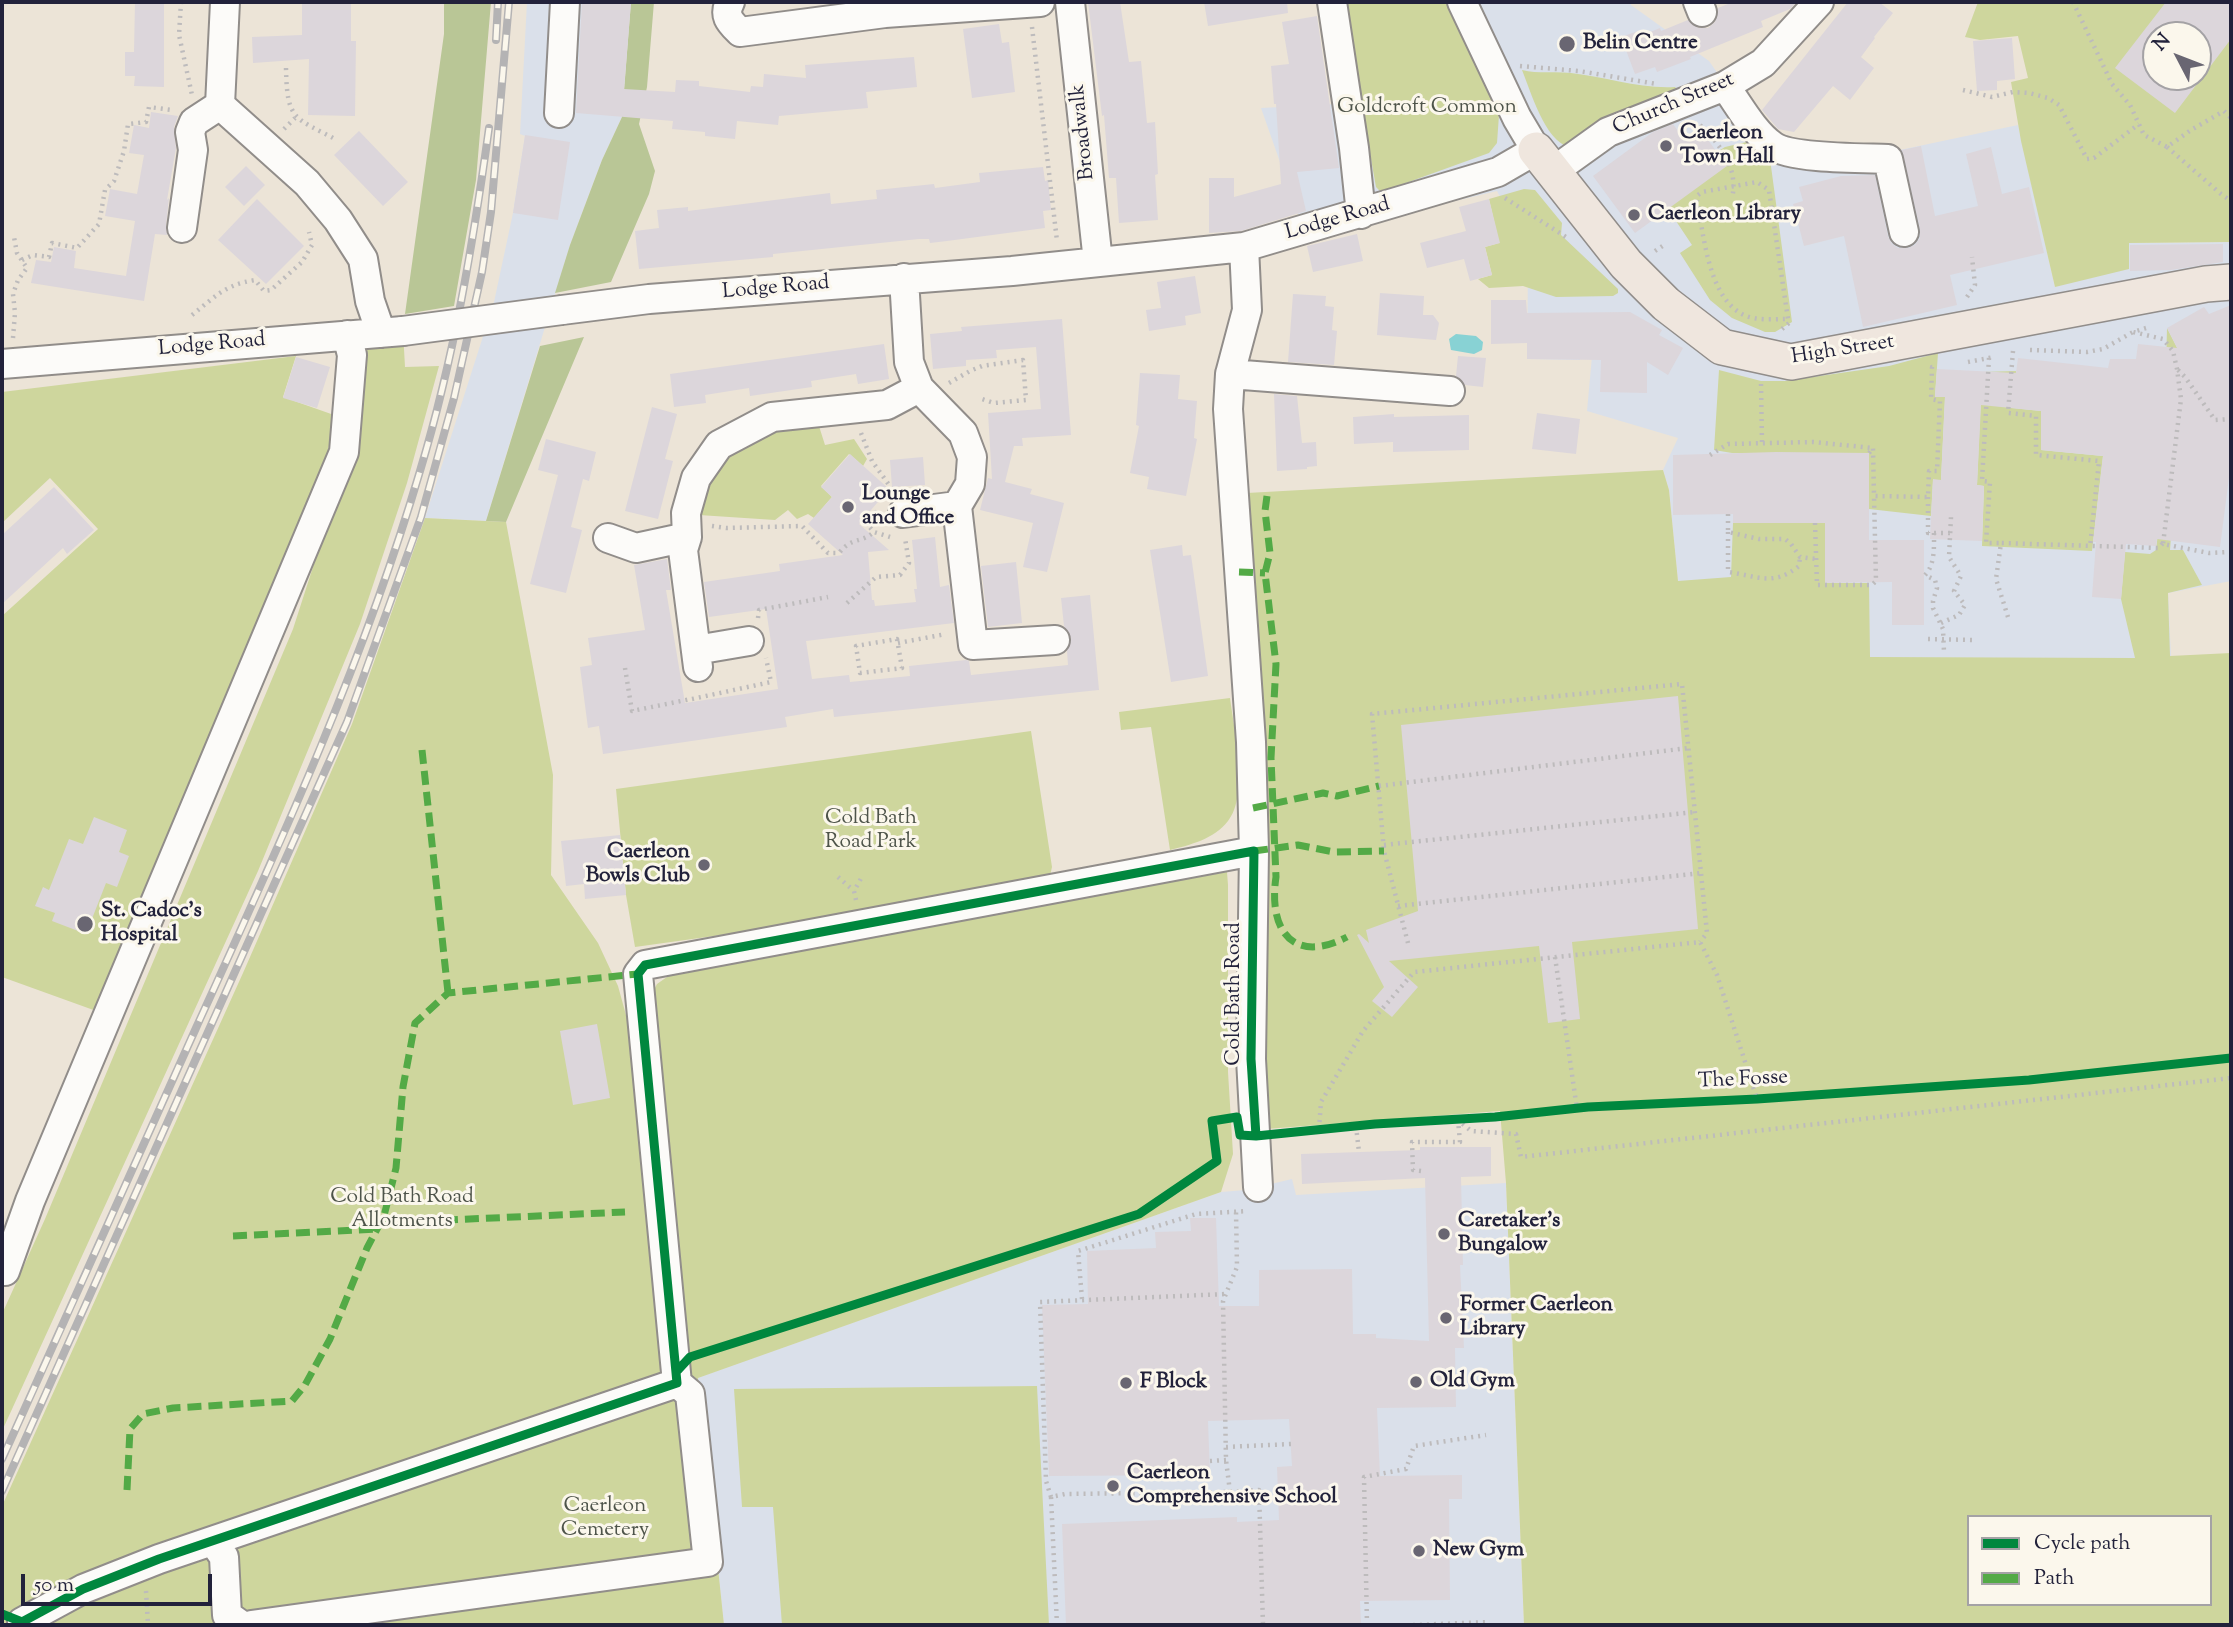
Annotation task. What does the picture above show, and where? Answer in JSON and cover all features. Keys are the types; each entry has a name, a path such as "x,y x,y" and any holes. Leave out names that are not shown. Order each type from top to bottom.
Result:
{"main road":[{"name":"High Street","path":"1543,159 1626,264 1666,304 1722,347 1765,358 1791,362 2206,284 2231,282"}],"street":[{"path":"182,228 193,150 190,132 206,105 225,2"},
{"path":"559,113 565,2"},
{"path":"730,2 726,10 728,21 740,32 885,13 1040,2"},
{"name":"Broadwalk","path":"1070,2 1098,262"},
{"path":"1332,2 1361,214"},
{"path":"1462,2 1517,118 1543,159"},
{"name":"Church Street","path":"1543,159 1562,165 1608,132 1725,86 1763,63 1813,4"},
{"path":"1725,86 1760,134 1775,148 1824,157 1888,159 1904,232"},
{"path":"206,105 307,183 338,220 363,260 370,301 392,332"},
{"name":"Lodge Road","path":"7,355 392,332 649,299 1060,266 1244,247 1543,159"},
{"name":"Cold Bath Road","path":"1244,247 1247,310 1230,374 1228,409 1251,742 1254,851 1251,1061 1253,1199"},
{"path":"904,278 909,362 963,433 972,457 970,484 957,506 973,645 1055,640"},
{"path":"3,1271 344,452 352,355 347,335"},
{"path":"1230,374 1450,391"},
{"path":"756,632 697,658 683,550 687,530 686,513 696,478 719,445 772,416 887,405 931,388"},
{"path":"895,518 957,506"},
{"path":"608,538 636,548 687,530"},
{"path":"251,1625 708,1562 690,1394 677,1383 638,974 641,969 656,963 1254,851"},
{"path":"22,1622 83,1589 216,1540 677,1383"},
{"path":"216,1540 224,1557 227,1615 242,1625"}],"path":[{"path":"22,260 33,255 49,257 52,243 76,248 99,223 106,190 114,181 124,151 128,124 146,122 149,107 206,105 179,35 181,2"},
{"path":"2073,2 2112,84 2130,105 2144,135 2167,147 2231,201"},
{"path":"1030,3 1060,266"},
{"path":"1516,65 1579,71 1656,84 1668,83"},
{"path":"286,68 287,99 295,118 337,140"},
{"path":"1963,90 1992,97 2013,92 2048,98 2059,105 2087,159 2094,158 2139,124"},
{"path":"2167,147 2224,111 2231,118"},
{"path":"1693,129 1700,125 1726,156 1735,185 1732,198"},
{"path":"1762,443 1761,381 1767,342 1788,323 1788,319 1769,190 1757,182 1702,192 1697,201 1715,282 1728,302 1742,315 1788,319"},
{"path":"1501,195 1561,235 1575,241"},
{"path":"192,315 229,286 255,280 264,291 271,290 302,262 312,245 309,232"},
{"path":"7,355 15,313 13,294 18,280 27,268 17,253 14,237"},
{"path":"1964,300 1975,285 1972,257"},
{"path":"1961,363 2013,351 2045,349 2087,352 2103,349 2133,332 2157,325"},
{"path":"1989,358 1982,481 1990,482 1986,542 2159,548 2164,542 2181,399 2173,351 2163,339 2133,332"},
{"path":"2013,351 2008,413 2036,416 2036,455 2099,461 2090,547"},
{"path":"931,388 982,366 1023,360 1026,400 994,403 982,399"},
{"path":"1941,366 1931,368 1931,399 1940,401 1937,471 1929,471 1928,533 1950,533"},
{"path":"2177,369 2215,420 2231,419"},
{"path":"847,603 876,577 900,575 909,563 895,518 894,492 866,449 858,408"},
{"path":"1710,455 1728,444 1762,443 1813,442 1871,451 1875,581 1872,585 1817,585 1815,523"},
{"path":"1874,496 1928,497"},
{"path":"1728,514 1728,533 1728,572 1766,580 1776,579 1799,566 1800,557 1785,539 1759,539 1728,533"},
{"path":"1941,623 1959,615 1965,605 1954,591 1961,576 1949,557 1951,517"},
{"path":"895,518 888,537 874,532 867,524 895,518"},
{"path":"687,530 802,526 828,554 839,553 847,543 868,537 874,532"},
{"path":"1934,533 1932,563 1925,575 1935,580 1937,588 1933,608 1941,623 1944,652"},
{"path":"2164,542 2163,544 2209,553 2228,552"},
{"path":"2001,543 1996,579 2008,617"},
{"path":"1800,557 1816,559"},
{"path":"625,668 632,711 771,682 756,632 760,610 828,597"},
{"path":"898,643 971,629"},
{"path":"897,639 898,643 902,668 860,673 856,646 897,639"},
{"path":"1928,639 1975,640"},
{"path":"691,699 697,658"},
{"path":"1331,1128 1315,1129 1321,1102 1363,1031 1414,972 1700,943 1707,933 1682,684 1372,714 1384,845 1408,943"},
{"path":"1379,786 1688,748"},
{"path":"1384,845 1695,812"},
{"path":"1398,906 1701,873"},
{"path":"838,877 854,891"},
{"path":"1700,943 1717,975 1757,1099"},
{"path":"1555,957 1577,1109"},
{"path":"1458,1120 1471,1131 1516,1134 1521,1157 2231,1079"},
{"path":"1563,1110 1588,1107"},
{"path":"1444,1121 1470,1119"},
{"path":"1421,1171 1413,1170 1412,1142 1460,1142 1458,1120"},
{"path":"1344,1127 1361,1126 1359,1152"},
{"path":"1082,1299 1078,1251 1196,1214 1236,1211 1253,1199"},
{"path":"1230,1492 1226,1460 1223,1301 1237,1267 1236,1211"},
{"path":"1057,1625 1051,1497 1046,1481 1040,1302 1226,1294"},
{"path":"1367,1625 1364,1477 1406,1469 1414,1446 1486,1435"},
{"path":"1226,1447 1291,1444"},
{"path":"1210,1461 1226,1460"},
{"path":"1051,1497 1065,1494 1259,1490 1263,1625"},
{"path":"1489,1555 1521,1552"},
{"path":"1413,1625 1490,1622"}],"shaded area":[{"path":"527,2 631,2 622,117 602,160 570,245 486,521 425,518 494,302 513,213 525,136 520,134"},
{"path":"1467,2 1630,2 1709,61 1760,134 1888,159 1900,150 2018,125 2055,287 2128,243 2231,242 2231,581 2168,593 2171,656 1717,975 1669,490 1663,470 1678,438 1587,411 1592,356 1580,343 1580,360 1527,359 1528,269 1519,234 1497,191 1306,236 1261,108 1357,103 1495,80"},
{"name":"Caerleon Comprehensive School","path":"1292,1179 1296,1195 1506,1183 1524,1625 724,1625 697,1378 1221,1192 1246,1190"}],"green space":[{"path":"444,2 491,2 476,180 454,306 405,314 444,34"},
{"path":"631,2 654,2 647,87 639,124 655,171 649,194 611,282 555,293 602,160 622,117"},
{"name":"Goldcroft Common","path":"1343,2 1447,2 1499,115 1497,143 1489,153 1381,192 1376,187"},
{"path":"1978,2 2231,2 2231,242 2129,243 2129,269 2055,287 2021,141 2011,82 2028,78 2018,36 1980,40 1965,37"},
{"path":"1522,70 1571,73 1636,85 1677,89 1569,147 1560,143 1546,126"},
{"path":"1755,140 1768,144 1792,322 1775,332 1765,332 1732,318 1710,300 1680,253 1692,245 1668,209 1717,152 1725,147"},
{"path":"1524,189 1535,190 1562,223 1561,235 1618,289 1618,293 1613,296 1556,297 1523,286 1489,288 1478,279 1492,275 1485,247 1499,243 1489,199"},
{"path":"2167,328 2184,361 2170,550 2183,550 2202,585 2168,593 2170,656 2231,653 2231,1625 1524,1625 1506,1183 1500,1111 1266,1129 1247,493 1663,470 1669,490 1678,581 1731,577 1733,523 1825,523 1825,583 1869,583 1870,657 2135,658 2121,599 2125,552 2150,554 2156,550 2163,492"},
{"path":"403,331 405,367 439,366 407,483 360,624 258,871 2,1431 2,1314 45,1219 293,629 352,446 360,357 381,333"},
{"path":"584,337 506,522 486,521 540,346"},
{"path":"1938,353 1935,396 1945,397 1941,480 1933,480 1931,516 1869,509 1869,453 1732,453 1714,450 1719,370 1761,381 1785,381 1889,366"},
{"name":"St. Cadoc's Hospital","path":"296,356 283,397 334,415 326,463 99,1012 2,977 2,616 98,529 50,478 2,523 2,392"},
{"path":"2016,371 2012,408 2041,411 2041,450 2103,456 2092,551 1982,546 1984,486 1977,485 1982,372"},
{"path":"818,423 825,445 854,439 867,459 863,466 849,454 821,486 832,497 814,518 808,514 797,519 788,510 775,520 699,515 703,495 713,471 734,449 774,428"},
{"path":"425,518 506,522 553,775 551,875 598,943 618,986 629,1026 660,1361 677,1371 648,1001 657,984 677,970 1227,872 1228,1072 1233,1154 1221,1192 698,1378 724,1625 2,1625 2,1506 243,973 352,724"},
{"path":"1230,698 1239,779 1234,810 1228,821 1209,837 1170,850 1151,727 1121,730 1119,712"},
{"name":"Cold Bath Road Park","path":"1031,731 1052,867 1049,880 793,925 635,947 626,895 616,789"},
{"path":"1037,1386 1049,1625 782,1625 773,1507 742,1507 734,1389"}],"water":[{"path":"1456,334 1476,336 1483,342 1482,350 1474,354 1451,350 1449,339"}],"building":[{"path":"135,2 164,2 164,87 134,86 135,76 125,76 125,52 134,52"},
{"path":"302,2 351,2 351,41 356,41 355,116 308,115 309,59 253,63 252,37 302,35"},
{"path":"582,2 631,2 624,89 675,92 676,80 699,81 699,86 750,92 751,86 763,87 764,74 806,78 805,65 914,57 917,87 866,92 868,108 779,116 778,125 737,121 735,139 705,136 705,132 672,129 673,121 576,113"},
{"path":"1088,2 1120,2 1129,62 1141,61 1147,123 1155,122 1158,220 1119,223 1116,178 1109,178 1104,115 1102,116"},
{"path":"1204,2 1287,2 1288,13 1208,26"},
{"path":"1733,2 1797,2 1790,9 1761,21 1763,27 1690,57 1691,59 1657,72 1655,67 1635,74 1621,37 1641,30 1643,35 1660,28 1661,31 1688,20 1699,28 1708,28 1715,22 1718,8"},
{"path":"1848,2 1879,2 1893,13 1861,57 1874,68 1850,100 1833,86 1794,132 1778,129 1762,110"},
{"path":"2166,2 2231,2 2231,39 2212,64 2212,21 2151,21"},
{"path":"1317,16 1339,168 1297,172 1306,211 1241,231 1209,233 1209,178 1234,178 1234,197 1281,184 1271,66 1289,64 1282,22"},
{"path":"999,24 1002,43 1009,42 1015,92 972,98 963,29"},
{"path":"2142,33 2142,88 2115,68"},
{"path":"2012,38 2015,79 1997,81 1997,90 1977,91 1973,41"},
{"path":"2146,91 2192,91 2175,113"},
{"path":"151,112 178,116 174,127 176,148 167,200 169,198 167,235 155,234 144,301 31,283 36,260 51,262 54,247 76,251 74,268 126,276 135,221 105,216 110,189 137,194 144,155 129,153 134,125 149,128"},
{"path":"1673,124 1685,141 1700,129 1727,166 1635,233 1593,176 1653,132"},
{"path":"359,131 408,182 383,206 334,155"},
{"path":"525,135 570,142 558,220 513,213"},
{"path":"1921,146 1935,216 1978,206 1966,154 1991,147 2002,194 2029,187 2044,253 1950,275 1957,305 1863,327 1844,236 1804,246 1793,204 1803,201 1799,187 1841,176 1875,175 1892,244 1898,248 1915,245 1920,238 1920,229 1902,150"},
{"path":"246,166 265,185 244,206 225,187"},
{"path":"1043,167 1045,181 1048,180 1051,210 1043,211 1045,228 930,243 929,239 919,239 773,254 773,257 639,269 635,231 659,228 657,210 688,207 688,211 830,193 831,204 877,199 876,190 934,184 935,188 980,182 979,173"},
{"path":"257,199 304,246 266,284 218,240"},
{"path":"1489,199 1500,243 1485,247 1492,275 1470,281 1464,259 1427,268 1420,243 1466,231 1459,207"},
{"path":"1357,234 1363,261 1313,272 1307,246"},
{"path":"2223,244 2223,262 2171,270 2130,271 2130,245"},
{"path":"1195,276 1201,313 1185,316 1186,325 1149,331 1146,310 1161,308 1157,282"},
{"path":"1380,293 1424,296 1423,315 1433,315 1439,323 1436,340 1377,335"},
{"path":"1293,294 1326,296 1325,306 1334,307 1332,330 1337,331 1334,365 1288,362"},
{"path":"1491,300 1526,300 1527,313 1630,312 1662,330 1659,335 1683,348 1668,375 1647,362 1647,393 1600,392 1601,360 1527,359 1527,343 1491,344"},
{"path":"2231,305 2231,462 2220,547 2157,539 2156,546 2126,544 2121,599 2092,597 2096,542 2093,542 2103,456 2041,450 2041,411 1981,405 1977,485 1984,486 1982,541 1930,539 1933,479 1941,480 1945,397 1935,397 1937,369 2016,373 2018,358 2108,368 2110,359 2136,359 2138,344 2177,348 2167,328 2204,307 2209,314"},
{"path":"1062,319 1071,435 1022,438 1023,446 1014,446 1005,482 1032,489 1030,494 1064,503 1047,572 1023,567 1033,523 980,510 988,478 992,479 988,413 1041,409 1036,347 996,350 997,358 966,360 966,366 933,369 930,334 962,331 961,327"},
{"path":"884,344 889,379 858,384 856,374 811,381 812,387 750,396 749,388 705,395 706,403 674,407 670,374"},
{"path":"1458,356 1486,358 1483,387 1465,385 1456,376"},
{"path":"296,357 330,367 317,408 283,398"},
{"path":"1140,373 1180,375 1178,399 1197,401 1194,438 1197,439 1186,496 1147,489 1149,477 1130,473 1139,426 1136,425"},
{"path":"1274,394 1297,396 1302,443 1316,442 1317,466 1277,471"},
{"path":"652,407 677,414 665,459 673,461 658,519 625,511"},
{"path":"1537,413 1580,419 1576,454 1532,449"},
{"path":"1394,414 1394,417 1469,415 1469,450 1393,452 1393,442 1354,444 1353,417"},
{"path":"546,439 596,452 589,481 583,479 571,527 582,530 566,593 530,584 558,475 538,470"},
{"path":"1869,453 1869,540 1924,540 1924,625 1892,625 1892,582 1825,583 1825,523 1733,523 1733,514 1673,515 1673,455"},
{"path":"850,454 889,489 859,524 889,550 868,552 872,600 875,606 916,602 912,540 935,537 940,587 949,585 954,623 806,641 812,679 849,675 850,682 910,676 909,666 966,660 969,661 971,675 1068,665 1067,651 1071,638 1064,626 1061,598 1090,595 1099,690 834,717 833,709 785,717 787,727 603,754 599,726 588,728 580,667 592,665 588,638 645,630 634,565 667,559 671,590 666,590 685,703 778,689 766,609 709,617 704,582 780,571 779,564 843,555 808,524 832,497 821,487"},
{"path":"923,457 925,485 892,487 890,460"},
{"path":"54,487 94,530 67,554 63,548 2,604 2,535"},
{"path":"1182,545 1183,556 1191,555 1208,676 1171,682 1150,550"},
{"path":"1016,562 1022,623 988,627 981,566"},
{"path":"1678,696 1698,929 1572,942 1580,1019 1548,1023 1539,946 1389,961 1418,987 1392,1017 1372,1001 1384,987 1357,935 1369,943 1366,930 1418,911 1401,725"},
{"path":"94,817 127,830 119,852 129,856 117,887 106,883 86,934 52,921 55,913 35,906 43,887 49,890 69,839 83,844"},
{"path":"620,835 626,895 585,899 584,884 566,886 561,841"},
{"path":"597,1024 610,1098 573,1105 560,1031"},
{"path":"1420,1147 1491,1147 1491,1176 1461,1177 1463,1265 1460,1265 1464,1348 1455,1348 1456,1407 1377,1408 1380,1476 1462,1475 1462,1499 1449,1499 1450,1600 1360,1601 1361,1625 1066,1625 1062,1524 1237,1517 1237,1522 1279,1520 1277,1467 1292,1466 1289,1419 1208,1421 1210,1475 1049,1476 1042,1305 1088,1304 1087,1251 1156,1248 1155,1232 1191,1231 1190,1218 1216,1218 1219,1306 1259,1306 1259,1270 1352,1269 1353,1334 1376,1334 1376,1338 1429,1341 1425,1178 1302,1184 1301,1154 1420,1150"}],"railway":[{"path":"496,40 498,2"},
{"path":"2,1491 347,722 421,517 454,398 482,272 491,212 509,2"},
{"path":"2,1459 288,823 373,614 420,471 443,386 469,258 489,128"}],"marked path":[{"path":"1267,496 1265,511 1270,553 1265,573 1276,664 1271,758 1276,913 1288,937 1299,944 1312,947 1328,945 1347,937"},
{"path":"1239,572 1265,573"},
{"path":"422,750 448,993"},
{"path":"1253,808 1323,793 1337,796 1379,786"},
{"path":"1254,851 1298,845 1334,852 1384,851"},
{"path":"127,1490 130,1429 143,1414 173,1408 292,1401 305,1385 330,1339 367,1248 384,1216 396,1168 403,1087 415,1023 448,993 638,974"},
{"path":"381,1223 625,1212"},
{"path":"233,1236 377,1229"}],"cycle path":[{"path":"2,1614 22,1622 83,1589 159,1559 677,1383 638,974 645,965 1254,851 1251,1059 1256,1136"},
{"name":"The Fosse","path":"677,1371 690,1357 1139,1214 1217,1161 1212,1121 1237,1117 1240,1135 1256,1136 1588,1107 1757,1099 2029,1080 2231,1058"}],"place":[{"name":"Belin Centre","path":"1567,44"},
{"name":"Caerleon Town Hall","path":"1666,146"},
{"name":"Caerleon Library","path":"1634,215"},
{"name":"Lounge and Office","path":"848,507"},
{"name":"Caerleon Bowls Club","path":"704,865"},
{"name":"St. Cadoc's Hospital","path":"85,924"},
{"name":"Caretaker's Bungalow","path":"1444,1234"},
{"name":"Former Caerleon Library","path":"1446,1318"},
{"name":"Old Gym","path":"1416,1382"},
{"name":"F Block","path":"1126,1383"},
{"name":"Caerleon Comprehensive School","path":"1113,1486"},
{"name":"New Gym","path":"1419,1551"}],"park label":[{"name":"Cold Bath Road Allotments","path":"402,1210"},
{"name":"Caerleon Cemetery","path":"605,1519"}]}
